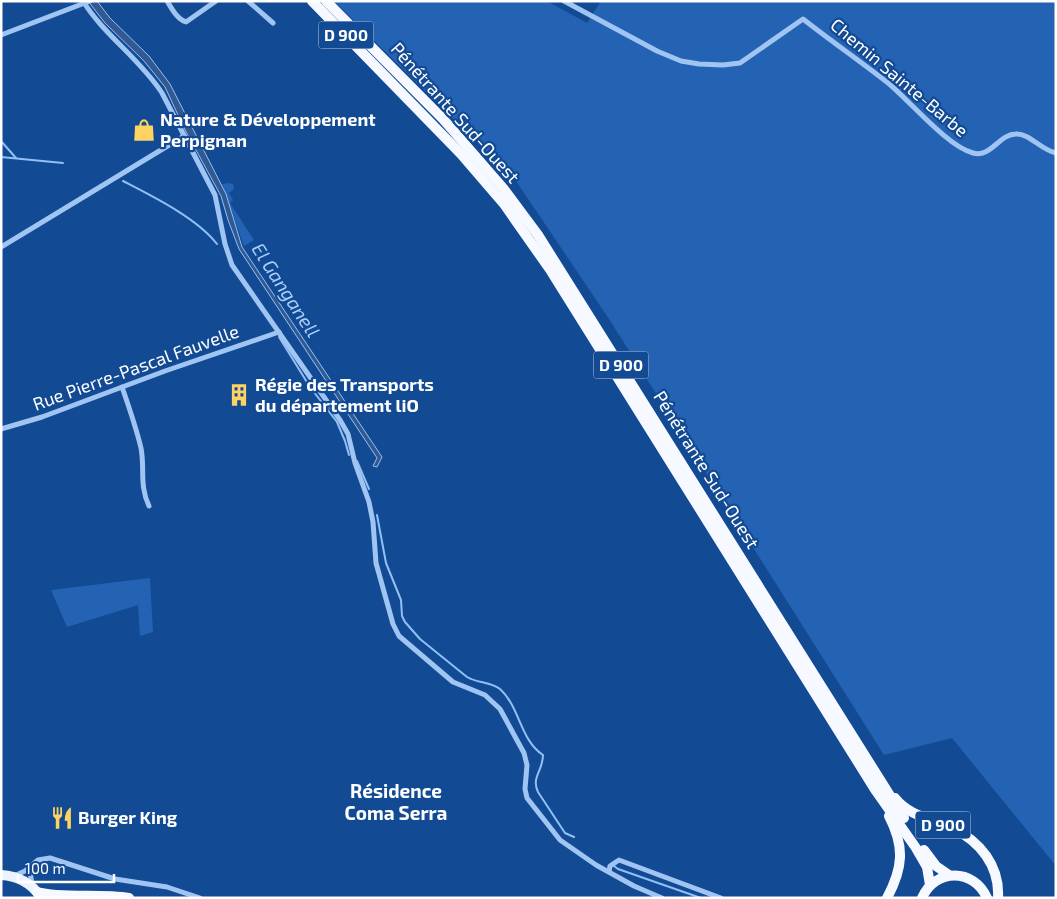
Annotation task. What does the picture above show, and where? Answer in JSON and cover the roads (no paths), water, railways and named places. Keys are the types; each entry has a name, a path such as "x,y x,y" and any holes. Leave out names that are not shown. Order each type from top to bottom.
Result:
{"highway":[{"name":"Pénétrante Sud-Ouest","path":"312,1 380,69 486,182 552,271 876,791"},
{"name":"Pénétrante Sud-Ouest","path":"326,1 443,119 503,188 538,235 928,855 936,866 949,875"},
{"name":"Pénétrante Sud-Ouest","path":"869,763 898,801 912,813 958,831 979,846 989,860 996,877 998,898"},
{"path":"876,791 927,867 930,885"},
{"path":"876,791 898,836 901,855 900,871 887,898"},
{"path":"922,898 930,885 949,875 964,876 971,879 982,889 987,898"},
{"path":"37,892 50,895 129,898"}],"main road":[{"path":"1,874 14,876 37,892"}],"street":[{"path":"167,1 172,10 186,22 216,1"},
{"path":"248,1 273,23"},
{"name":"Chemin Sainte-Barbe","path":"564,1 657,51 681,61 699,64 723,65 740,63 803,19 890,85 938,130 966,151 982,154 1007,135 1023,134 1047,151 1056,153"},
{"path":"1,35 86,2 152,78 215,195 225,244 232,265 348,434 355,463 369,502 373,522 376,563 393,624 399,636 454,682 485,695 500,709 527,765 524,789 527,798 560,840 609,872 634,886 662,898"},
{"path":"1,247 184,136"},
{"name":"Rue Pierre-Pascal Fauvelle","path":"1,429 42,417 279,332"},
{"path":"122,387 141,450 143,494 149,506"},
{"path":"14,876 25,871 40,859 50,858 115,879 167,887 200,898"},
{"path":"609,872 610,866 619,860 721,898"},
{"path":"34,863 30,872 37,892"}],"waterway":[{"path":"1,141 16,158"},
{"path":"1,157 63,163"},
{"path":"123,181 198,225 217,244"},
{"path":"279,337 310,387 337,422 349,455"},
{"path":"357,461 369,489"},
{"name":"El Ganganell","path":"377,515 386,563 401,600 402,616 405,622 420,639 467,677 496,687 507,696 529,741 543,755 536,782 538,792 565,833 574,837"},
{"name":"El Ganganell","path":"614,866 701,898"}],"place":[{"name":"Nature & Développement Perpignan","path":"144,130"},
{"name":"Régie des Transports du département liO","path":"239,395"},
{"name":"Burger King","path":"62,818"}],"district":[{"name":"Résidence Coma Serra","path":"396,802"}]}
